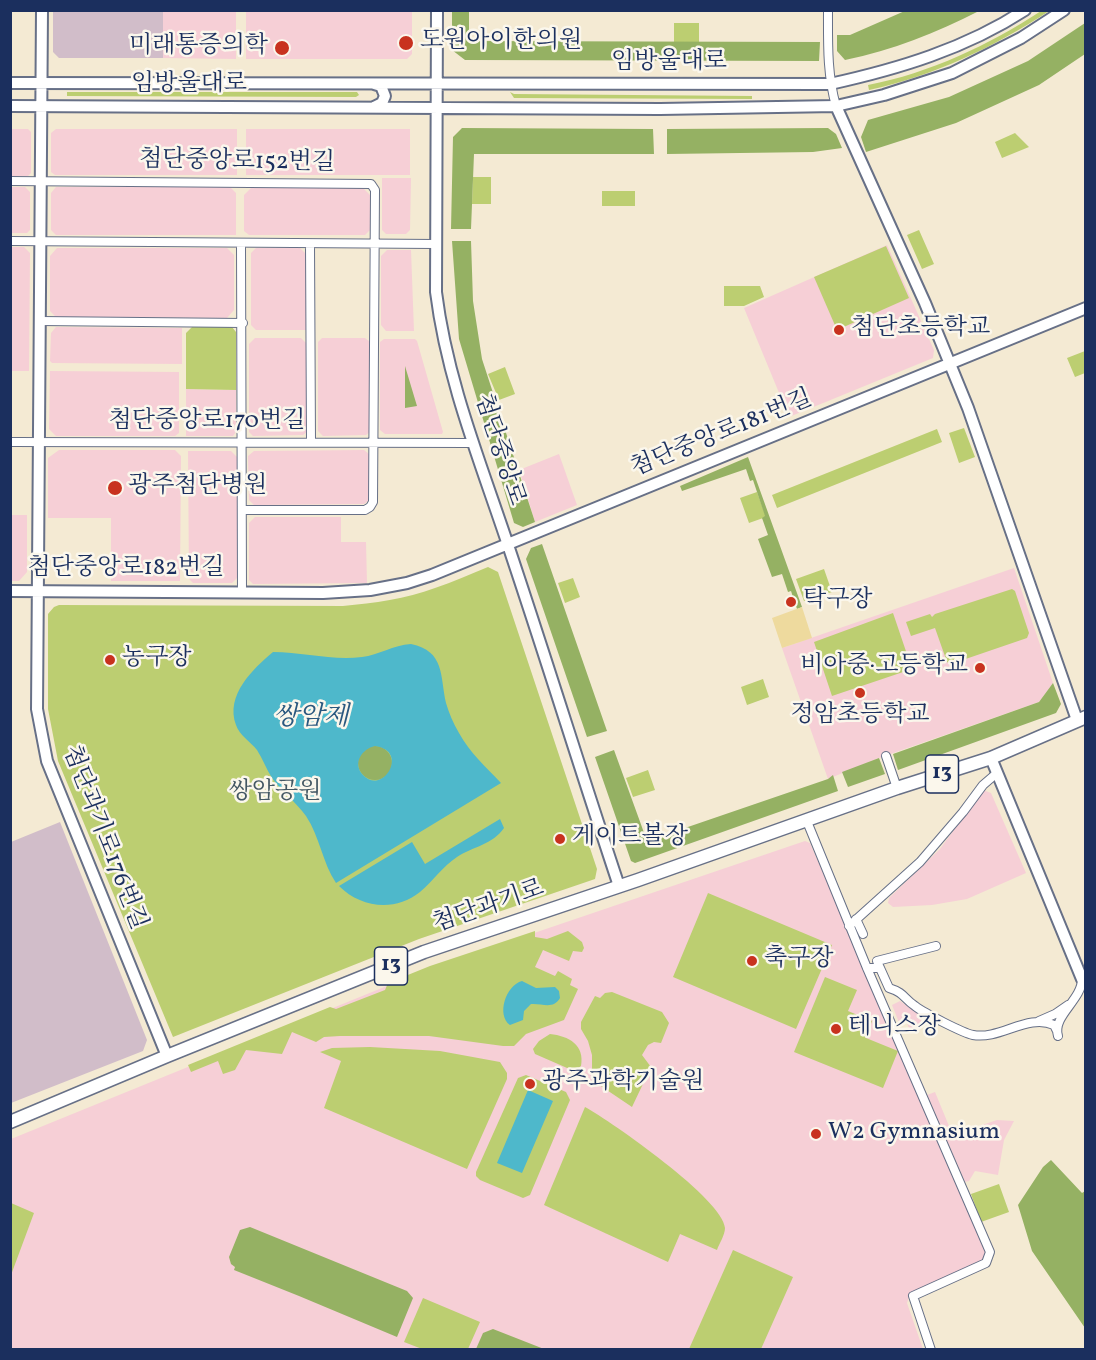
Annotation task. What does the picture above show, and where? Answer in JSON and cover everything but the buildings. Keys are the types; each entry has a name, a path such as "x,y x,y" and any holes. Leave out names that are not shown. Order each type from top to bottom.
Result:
{"main road":[{"name":"첨단과기로","path":"10,1122 424,952 806,819 991,758 1081,718"}],"street":[{"name":"첨단과기로176번길","path":"42,10 37,709 47,761 167,1056"},
{"name":"첨단중앙로","path":"437,10 436,292 442,339 472,443 508,544 619,886"},
{"path":"828,10 830,84 836,106 951,363 1081,718"},
{"name":"임방울대로","path":"10,83 830,84 879,74 944,52 1024,10"},
{"name":"임방울대로","path":"10,106 772,108 836,106 884,95 952,73 1021,38 1064,10"},
{"path":"371,107 379,105 385,96 381,86 372,84"},
{"path":"509,85 499,88 496,97 500,105 509,108"},
{"path":"772,85 781,88 785,98 782,104 772,108"},
{"path":"10,181 41,181"},
{"name":"첨단중앙로152번길","path":"41,181 371,184 375,189 374,442"},
{"path":"10,241 436,244"},
{"path":"241,243 242,442"},
{"path":"310,244 311,442"},
{"name":"첨단중앙로181번길","path":"508,544 1086,308"},
{"path":"40,321 243,322"},
{"path":"10,442 40,442"},
{"name":"첨단중앙로170번길","path":"40,442 472,443"},
{"name":"첨단중앙로182번길","path":"242,442 242,592"},
{"path":"242,510 364,510 370,507 373,502 374,442"},
{"name":"첨단중앙로182번길","path":"10,591 351,592 388,587 432,575 508,544"},
{"path":"886,756 897,788"},
{"path":"991,758 1084,982 1081,991 1058,1024 1058,1034 1056,1027 1051,1023 1037,1022"},
{"path":"849,926 920,862 983,785 997,773"},
{"path":"806,819 867,969 990,1252 986,1263 913,1296 931,1350"},
{"path":"856,919 863,934"},
{"path":"936,946 877,961 889,988 901,992 914,1006 972,1035 984,1035 1037,1022 1055,1014 1072,1002"},
{"path":"867,969 880,968"}],"shaded area":[{"path":"53,11 163,11 163,58 59,58 53,52"},
{"path":"163,11 236,11 236,59 163,58"},
{"path":"246,11 412,11 412,54 407,59 246,59"},
{"path":"10,129 28,129 31,132 31,173 28,176 11,176"},
{"path":"56,129 237,129 237,175 55,175 51,172 51,133"},
{"path":"246,129 410,129 410,175 246,175"},
{"path":"382,178 411,178 410,230 406,234 386,234 382,230"},
{"path":"10,187 25,187 30,192 30,230 27,233 11,233"},
{"path":"56,187 230,187 236,193 236,235 56,235 51,230 51,193"},
{"path":"252,187 362,187 370,195 370,230 365,235 249,235 244,231 244,195"},
{"name":"첨단초등학교","path":"887,245 934,350 933,358 789,417 744,308"},
{"path":"10,247 24,247 30,253 29,371 11,371"},
{"path":"57,248 227,248 234,255 234,310 227,318 56,317 50,311 50,256"},
{"path":"256,248 300,248 306,254 306,330 256,330 251,325 251,253"},
{"path":"387,250 411,250 414,331 386,331 381,325 381,256"},
{"path":"56,327 182,328 182,364 52,363 50,361 51,333"},
{"path":"255,338 301,338 306,343 307,432 303,435 253,436 249,432 249,344"},
{"path":"322,338 365,338 370,342 370,432 366,435 323,436 318,431 318,342"},
{"path":"384,339 415,339 417,341 442,434 385,434 380,430 380,342"},
{"path":"50,371 179,372 179,433 175,436 56,436 49,429"},
{"path":"186,389 236,390 236,432 233,436 186,436"},
{"name":"광주첨단병원","path":"59,450 175,450 181,456 180,581 111,581 111,518 48,518 48,458"},
{"path":"364,450 369,454 369,500 364,504 254,505 249,500 248,456 254,451"},
{"path":"188,451 231,451 237,457 237,578 232,583 193,583 189,579"},
{"path":"559,454 577,505 535,522 519,470"},
{"path":"11,515 27,515 27,572 19,581 11,581"},
{"path":"255,517 341,517 341,542 366,542 367,583 253,584 249,580 249,523"},
{"path":"1014,568 1053,683 1039,702 879,758 828,779 782,648"},
{"path":"983,790 991,793 1026,873 967,899 932,905 893,907 888,903 889,898 940,849"},
{"path":"60,822 147,1040 143,1051 11,1103 11,842"},
{"name":"광주과학기술원","path":"805,841 810,843 988,1251 985,1261 910,1294 907,1303 923,1349 11,1350 11,1139 431,968"},
{"path":"900,1001 919,1014 923,1025 913,1026 913,1029 909,1028 906,1021 900,1025 892,1005"},
{"path":"935,1092 949,1126 955,1130 973,1128 997,1120 1014,1121 1004,1140 998,1175 975,1171 969,1181 965,1182 927,1095"}],"green space":[{"path":"907,10 979,11 930,34 880,51 845,60 837,51 837,35 850,35"},
{"path":"452,11 469,11 469,41 820,42 819,61 465,60 452,50"},
{"path":"1041,11 1049,11 1007,37 963,59 917,77 869,90 868,85 914,73 980,46"},
{"path":"674,23 699,23 699,42 674,42"},
{"path":"1085,23 1085,54 1039,85 956,123 866,152 861,137 868,120 949,97 1028,61"},
{"path":"67,92 357,92 359,95 356,97 67,96"},
{"path":"510,92 514,94 752,96 752,99 514,98"},
{"path":"462,128 653,129 654,154 474,154 471,229 451,229 453,137"},
{"path":"828,128 836,134 842,148 813,152 667,154 667,129"},
{"path":"1015,133 1029,147 1002,158 995,142"},
{"path":"473,177 491,177 491,204 472,204"},
{"path":"602,191 635,191 635,206 602,206"},
{"path":"919,230 934,264 922,269 907,235"},
{"path":"452,241 471,241 473,301 482,359 535,522 523,527 514,523 459,339"},
{"path":"886,246 909,298 837,330 814,277"},
{"path":"724,286 760,286 764,297 744,306 724,306"},
{"path":"192,327 232,327 236,332 236,390 186,389 186,333"},
{"path":"1085,351 1085,373 1075,377 1067,358"},
{"path":"405,366 417,406 405,408"},
{"path":"505,367 515,394 499,400 488,374"},
{"path":"964,428 975,457 959,463 949,433"},
{"path":"937,429 942,442 777,508 772,495"},
{"path":"748,457 802,607 797,609 782,574 772,577 758,539 768,535 762,518 765,516 753,480 750,481 746,469 682,491 680,486"},
{"path":"757,492 766,517 749,523 740,498"},
{"path":"542,544 607,731 587,737 526,559 531,548"},
{"name":"쌍암공원","path":"488,567 498,572 597,869 595,879 419,939 173,1037 58,761 48,709 48,614 59,605 355,605 413,595"},
{"path":"824,569 832,592 804,601 796,579"},
{"path":"573,578 580,597 565,603 558,583"},
{"path":"1012,589 1015,591 1029,633 1027,638 951,664 947,662 935,628 911,636 906,622 930,614 932,617 935,614"},
{"path":"893,613 912,669 832,696 814,642"},
{"path":"763,679 769,697 747,705 741,687"},
{"path":"1053,683 1061,704 1056,713 898,770 893,754 1039,702"},
{"path":"375,746 387,751 392,763 387,775 375,780 363,775 358,763 363,751"},
{"path":"614,750 647,841 828,779 833,775 838,791 635,863 631,861 595,757"},
{"path":"879,758 885,774 848,787 842,772"},
{"path":"648,770 655,790 633,797 626,778"},
{"name":"축구장","path":"708,893 832,945 796,1029 673,977"},
{"path":"535,931 535,937 547,939 568,931 582,942 584,948 582,952 573,951 569,961 543,950 535,967 555,976 558,971 572,979 570,985 578,989 564,1020 526,1034 514,1046 429,1036 340,1036 324,1037 316,1042 292,1032 282,1054 246,1050 235,1070 223,1074 218,1061 191,1072 188,1065 330,1007 336,1009 385,990 388,983 430,966"},
{"name":"테니스장","path":"825,977 857,990 848,1011 872,1021 866,1038 898,1051 883,1088 794,1052"},
{"path":"612,992 662,1012 669,1023 661,1043 654,1042 648,1045 642,1055 651,1067 632,1107 592,1080 592,1055 581,1029 581,1022 595,996 600,998 605,993"},
{"path":"550,1034 569,1039 578,1047 581,1052 581,1066 574,1071 535,1054 533,1049 539,1041"},
{"path":"370,1047 440,1051 500,1062 507,1073 507,1079 467,1169 324,1108 341,1061 320,1052 332,1048"},
{"path":"526,1075 566,1092 570,1100 530,1195 523,1198 480,1180 476,1172 518,1078"},
{"path":"585,1107 641,1144 706,1199 720,1215 725,1228 717,1250 680,1234 668,1262 544,1205"},
{"path":"1051,1160 1082,1193 1085,1191 1085,1328 1032,1251 1018,1205 1043,1167"},
{"path":"999,1184 1009,1212 981,1222 971,1194"},
{"path":"11,1203 34,1213 11,1275"},
{"path":"250,1227 407,1291 413,1298 397,1337 234,1270 235,1267 231,1264 229,1257 240,1230"},
{"path":"733,1250 793,1277 761,1349 689,1349"},
{"path":"423,1298 480,1322 468,1349 422,1349 404,1342"},
{"path":"493,1329 544,1349 476,1349 483,1333"}],"sand":[{"path":"802,607 812,638 782,648 772,618"}],"water":[{"name":"쌍암제","path":"404,645 422,647 435,659 441,674 446,703 455,726 473,753 501,783 336,883 306,816 276,783 257,750 238,729 234,703 243,684 257,666 273,652 351,658 368,656","holes":["375,746 385,750 391,756 392,763 385,776 378,780 371,780 363,775 358,766 363,753"]},
{"path":"500,819 504,828 499,834 488,842 463,853 420,892 400,903 378,905 368,903 357,899 339,886 412,842 425,864"},
{"path":"522,981 536,988 555,987 559,991 560,998 551,1005 531,1004 524,1011 523,1020 510,1025 503,1008 511,988"},
{"path":"528,1090 553,1101 522,1173 497,1163"}],"place":[{"name":"도원아이한의원","path":"406,43"},
{"name":"미래통증의학","path":"282,48"},
{"name":"첨단초등학교","path":"839,330"},
{"name":"광주첨단병원","path":"115,488"},
{"name":"탁구장","path":"791,602"},
{"name":"농구장","path":"110,660"},
{"name":"비아중·고등학교","path":"980,668"},
{"name":"정암초등학교","path":"860,693"},
{"name":"게이트볼장","path":"560,839"},
{"name":"축구장","path":"752,961"},
{"name":"테니스장","path":"836,1029"},
{"name":"광주과학기술원","path":"530,1084"},
{"name":"W2 Gymnasium","path":"816,1134"}]}
